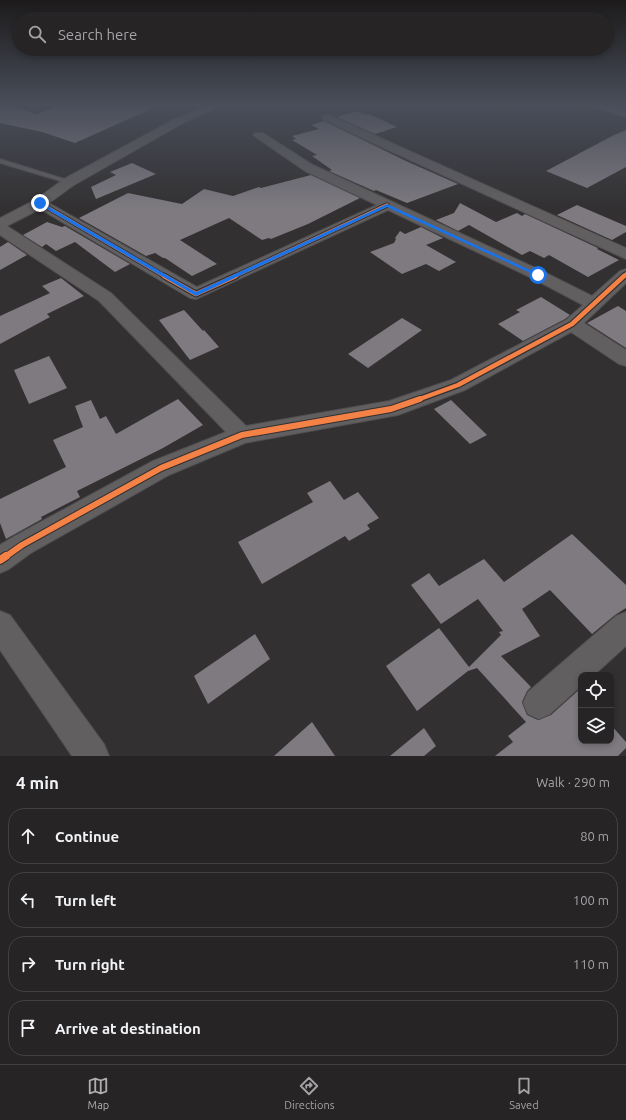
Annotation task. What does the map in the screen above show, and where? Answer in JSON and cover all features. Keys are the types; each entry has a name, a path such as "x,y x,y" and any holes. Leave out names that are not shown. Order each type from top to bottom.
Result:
{"street":[{"path":"0,224 40,203 69,182 146,139"},
{"path":"265,139 309,168 538,275 595,304"},
{"path":"371,139 426,162 626,254"},
{"path":"40,203 196,294 387,205"},
{"path":"0,228 105,296 242,435"},
{"path":"0,560 22,545 161,468 242,435 390,409 458,385 572,324 626,274"},
{"path":"572,324 626,359"},
{"path":"0,625 92,756"},
{"path":"539,703 626,626"}],"lane":[{"path":"0,161 69,182"}],"building":[{"path":"64,139 83,139 75,143"},
{"path":"361,139 458,184 407,203 376,190 374,191 329,171 332,170 312,156 317,155 292,140"},
{"path":"606,139 626,139 626,167 587,188 546,171"},
{"path":"132,163 156,174 96,199 91,187 116,175 110,172"},
{"path":"311,175 360,198 308,224 271,239 269,238 262,240 229,218 180,240 217,264 192,276 165,258 155,253 146,256 79,218 128,193 182,204 204,189 233,196 259,187 261,188"},
{"path":"460,203 496,222 517,213 522,216 525,214 598,248 597,249 619,260 588,277 549,255 544,258 530,251 522,255 469,225 458,231 436,220 454,213"},
{"path":"577,205 626,226 626,232 612,240 557,215"},
{"path":"47,222 62,227 65,226 130,264 115,272 75,242 56,251 46,244 42,247 23,235"},
{"path":"421,227 443,238 426,245 456,262 439,271 426,264 402,274 370,252 394,243 395,238 400,231 405,234"},
{"path":"8,242 27,255 0,270 0,247"},
{"path":"61,278 84,296 47,314 50,317 0,344 0,316 50,293 42,286"},
{"path":"541,297 570,315 523,341 498,324 520,312 516,310"},
{"path":"618,306 626,311 626,348 587,323"},
{"path":"184,310 219,347 190,360 159,320"},
{"path":"402,318 422,330 368,368 348,354"},
{"path":"49,356 67,388 29,404 14,370"},
{"path":"178,399 203,425 163,448 77,491 80,497 41,517 42,519 6,539 0,523 0,499 66,467 53,440 83,427 75,406 91,400 100,419 106,416 116,434"},
{"path":"451,400 487,435 470,444 434,409"},
{"path":"330,481 344,500 358,492 379,518 367,525 370,529 349,541 345,536 262,584 238,542 313,502 307,493"},
{"path":"572,534 626,585 626,608 592,634 550,590 522,609 540,636 501,656 531,687 527,691 522,702 527,715 538,720 551,715 578,691 578,744 614,744 614,728 626,742 626,748 618,756 495,756 513,742 508,736 526,722 477,668 468,671 417,711 386,666 439,628 469,667 501,635 499,632 503,631 478,599 441,624 411,585 429,573 439,586 484,559 504,582"},
{"path":"255,634 270,659 208,704 194,676"},
{"path":"312,722 335,756 274,756"},
{"path":"424,728 436,746 424,756 390,756"}],"cycle path":[{"path":"40,203 196,294 387,205"},
{"path":"0,560 22,545 161,468 242,435 391,409 458,385 572,324 626,274"}],"route":[{"path":"40,203 196,294 387,205 538,275"}]}
